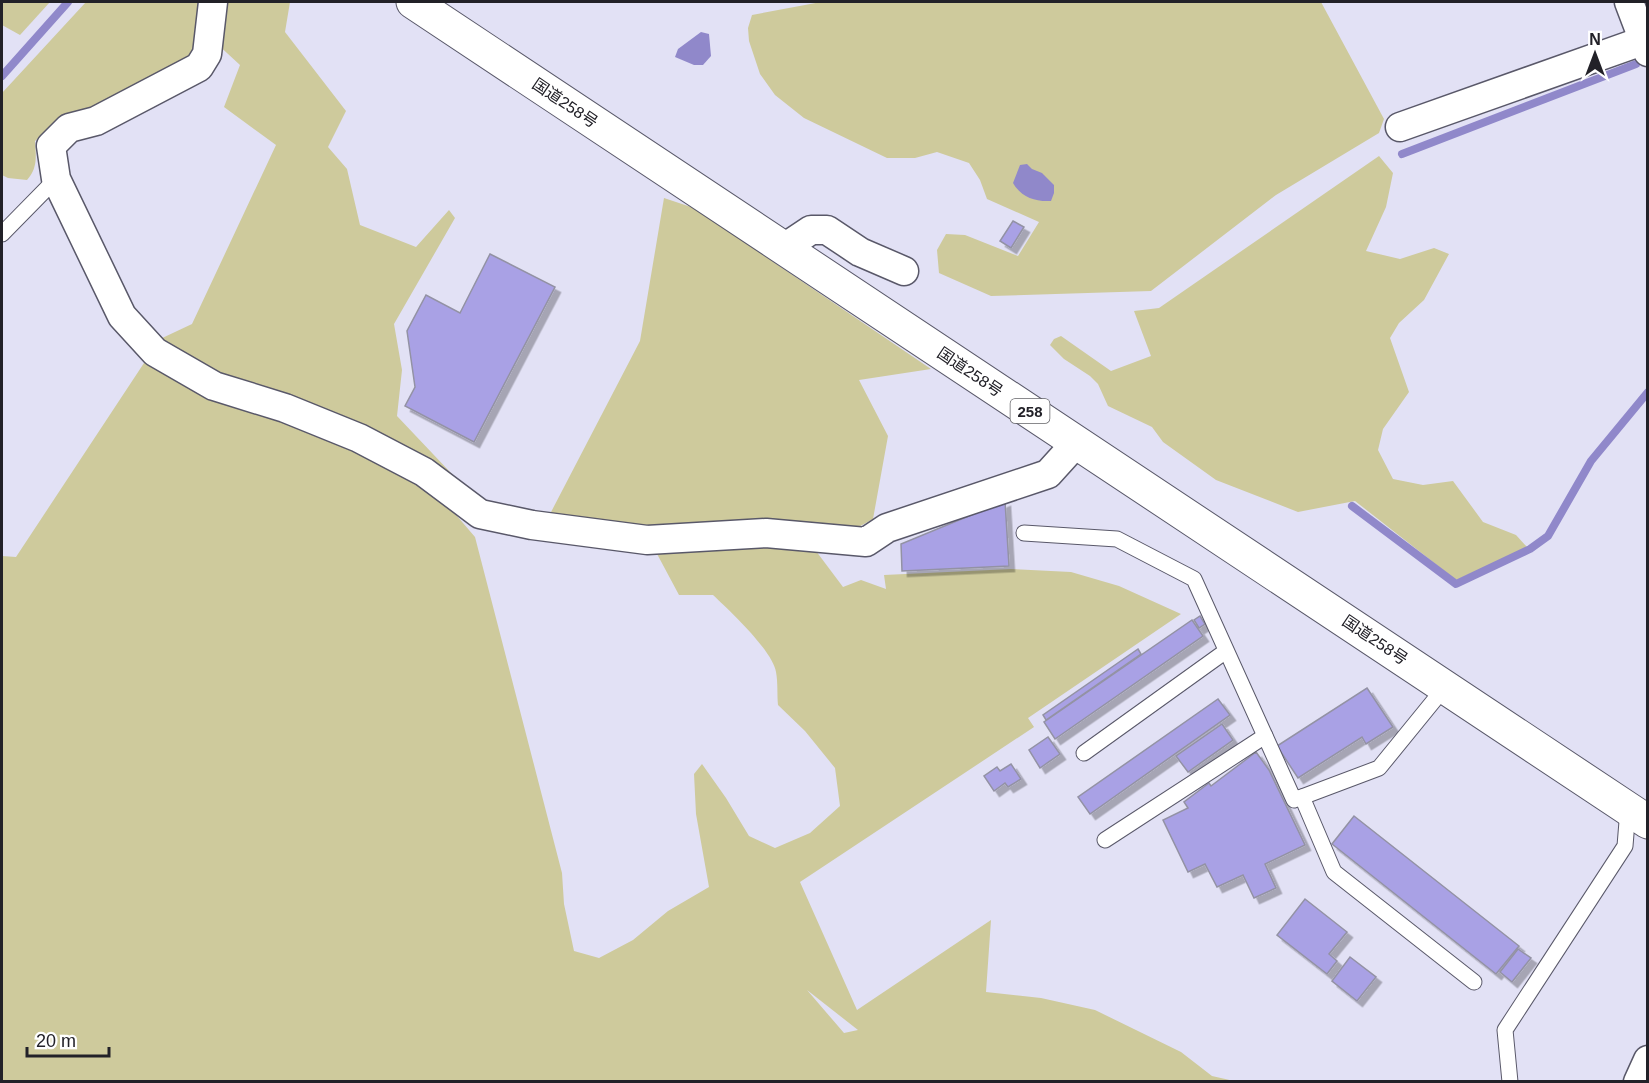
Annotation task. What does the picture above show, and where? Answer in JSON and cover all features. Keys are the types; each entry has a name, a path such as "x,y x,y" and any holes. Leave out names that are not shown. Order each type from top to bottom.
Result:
{"highway":[{"name":"国道258号","path":"413,2 1638,815"}],"street":[{"path":"213,2 207,54 199,67 96,121 69,128 51,146 56,179 122,316 155,352 214,386 285,408 359,438 424,472 480,514 532,525 647,540 766,533 866,542 887,528 1048,474 1077,442"},
{"path":"1400,128 1646,44 1629,2"},
{"path":"784,248 811,230 827,230 860,252 904,272"},
{"path":"1638,1082 1647,1060"}],"lane":[{"path":"2,234 56,179"},
{"path":"1024,533 1118,539 1194,579 1294,801 1379,768 1445,687"},
{"path":"1084,753 1226,651"},
{"path":"1105,840 1264,736"},
{"path":"1302,797 1334,872 1474,982"},
{"path":"1510,1082 1505,1030 1625,846 1638,815"}],"shaded area":[{"path":"2,2 50,2 20,35 2,25"},
{"path":"86,2 208,2 194,61 50,127 35,141 35,166 27,180 8,178 2,175 2,93"},
{"path":"221,2 290,2 285,32 346,111 328,147 347,169 360,225 416,247 449,210 455,218 394,324 402,370 397,416 468,491 223,378 158,340 192,324 276,145 224,107 240,65 215,42"},
{"path":"821,2 1321,2 1384,119 1379,133 1276,195 1151,291 991,296 939,273 937,250 946,234 965,235 1018,256 1039,222 987,199 980,180 969,163 937,152 915,158 887,158 804,118 775,95 760,74 749,41 748,28 752,15"},
{"path":"701,32 709,34 711,56 703,65 694,65 675,57 678,49"},
{"path":"1379,156 1393,173 1386,207 1366,251 1400,259 1434,248 1449,254 1424,300 1399,323 1390,338 1409,392 1383,429 1378,450 1393,479 1423,485 1453,481 1483,522 1516,535 1527,547 1456,580 1355,501 1298,512 1216,480 1163,442 1152,427 1108,406 1098,384 1064,359 1050,345 1054,339 1061,336 1111,371 1151,356 1134,311 1159,308"},
{"path":"1027,164 1042,173 1054,185 1051,201 1029,198 1016,188 1013,183 1020,165"},
{"path":"664,198 694,208 931,369 859,380 888,436 873,519 848,533 629,531 550,514 640,341"},
{"path":"146,360 251,410 408,474 451,509 475,537 562,873 564,904 574,951 599,958 633,940 668,911 709,887 696,814 694,774 702,764 749,836 775,848 810,833 840,806 835,768 805,731 778,705 776,672 767,653 749,631 713,595 679,595 656,552 788,545 816,551 843,587 861,580 886,589 884,575 1011,569 1071,572 1119,586 1181,614 1028,718 1034,727 800,882 857,1010 991,920 986,992 1041,998 1095,1010 1181,1052 1212,1076 1234,1081 2,1082 2,556 16,557","holes":["807,990 858,1030 844,1033"]}],"building":[{"path":"1013,221 1024,227 1011,248 1000,241"},
{"path":"490,254 555,287 474,442 405,406 415,387 407,331 426,295 460,313"},
{"path":"1005,501 1009,566 902,571 901,544"},
{"path":"1200,616 1205,624 1199,628 1194,620"},
{"path":"1192,620 1203,636 1055,739 1044,722"},
{"path":"1138,649 1141,654 1046,720 1043,715"},
{"path":"1367,688 1393,727 1366,744 1362,737 1298,778 1277,746"},
{"path":"1218,699 1230,715 1090,814 1078,797"},
{"path":"1222,724 1233,740 1188,772 1176,756"},
{"path":"1048,737 1060,754 1040,768 1029,750"},
{"path":"1256,752 1269,770 1305,845 1265,864 1276,888 1254,898 1243,875 1217,887 1205,864 1188,872 1163,820 1188,808 1184,802 1209,783 1211,786"},
{"path":"1011,764 1021,779 1008,787 1005,783 994,791 984,776 997,767 1000,771"},
{"path":"1354,816 1519,946 1496,974 1332,844"},
{"path":"1305,899 1347,932 1329,954 1337,961 1327,974 1277,935"},
{"path":"1518,949 1531,958 1512,982 1500,972"},
{"path":"1350,957 1376,977 1357,1001 1332,981"}],"waterway":[{"path":"2,76 68,2"},
{"path":"1402,154 1636,64"},
{"path":"1352,506 1456,584 1530,549 1548,536 1591,461 1648,392"}]}
